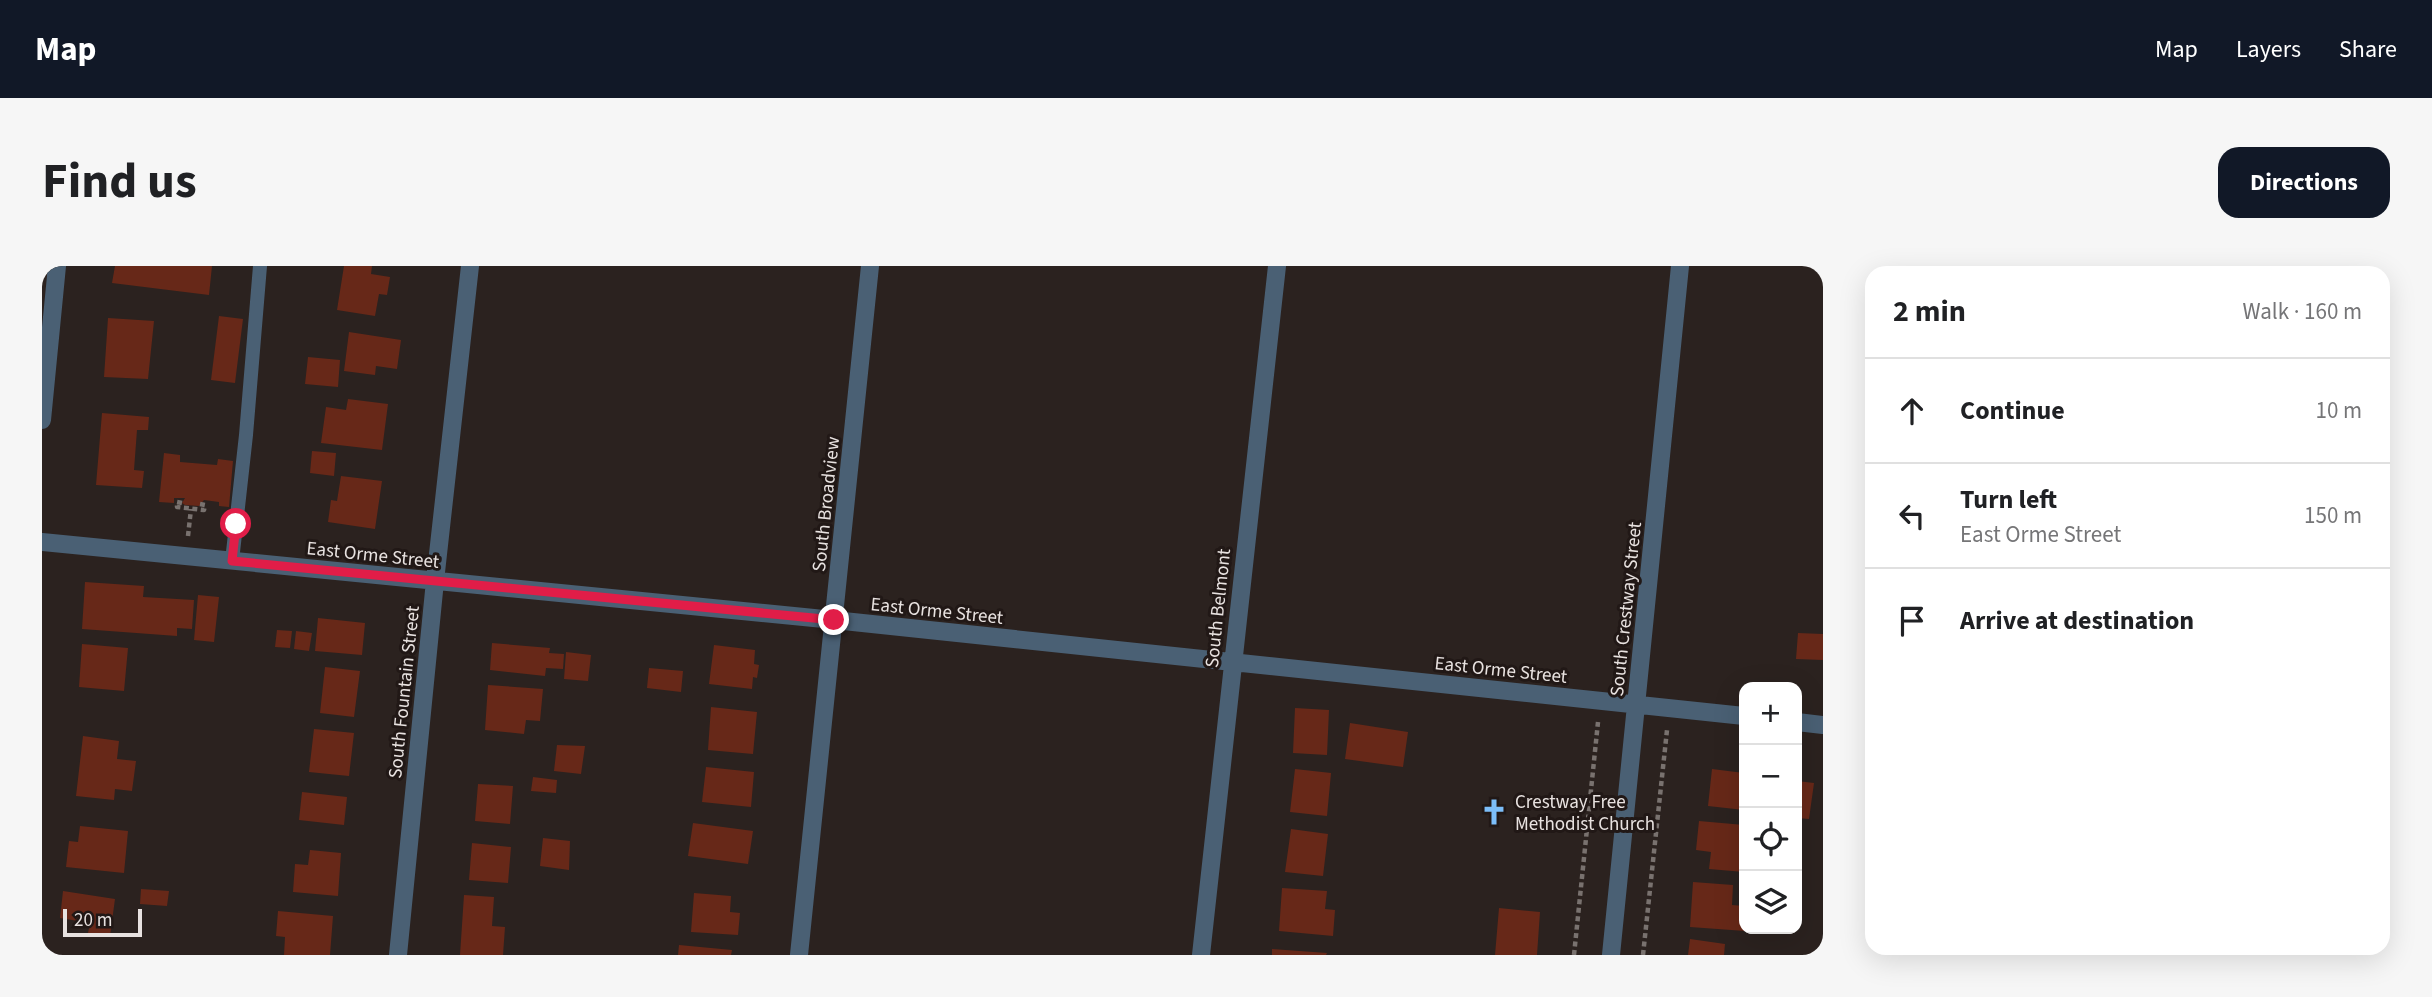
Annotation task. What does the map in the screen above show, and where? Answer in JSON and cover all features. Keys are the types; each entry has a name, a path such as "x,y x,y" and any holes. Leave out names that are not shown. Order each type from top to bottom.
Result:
{"street":[{"path":"42,420 57,266"},
{"name":"South Fountain Street","path":"398,955 470,266"},
{"name":"South Broadview","path":"799,955 870,266"},
{"name":"South Belmont","path":"1201,955 1277,266"},
{"name":"South Crestway Street","path":"1611,955 1680,266"},
{"name":"East Orme Street","path":"42,542 834,620 1739,715"},
{"path":"1802,723 1823,725"}],"lane":[{"path":"232,561 260,266"}],"path":[{"path":"182,503 177,502 177,507 204,510 205,505 200,505"},
{"path":"1574,955 1598,721 1667,730 1643,955"}],"building":[{"path":"115,266 212,266 209,295 112,283"},
{"path":"344,266 372,266 371,274 390,277 387,295 379,294 375,316 337,310"},
{"path":"219,316 243,319 235,383 211,380"},
{"path":"108,318 154,321 148,379 104,377"},
{"path":"349,332 401,340 397,369 376,366 375,375 344,371"},
{"path":"308,357 340,360 338,387 305,384"},
{"path":"348,399 388,404 382,450 321,443 326,407 346,410"},
{"path":"102,413 149,417 148,430 137,430 134,470 144,471 142,488 96,485"},
{"path":"312,451 336,453 334,476 310,473"},
{"path":"164,453 180,455 180,462 217,465 218,459 233,461 229,507 219,506 219,502 204,500 199,506 185,505 182,503 185,498 174,498 174,503 159,502"},
{"path":"341,476 382,481 375,529 328,522 331,500 337,501"},
{"path":"85,582 144,586 143,597 194,600 192,629 177,628 177,636 82,629"},
{"path":"198,595 219,597 214,642 194,640"},
{"path":"318,618 365,623 362,655 315,651"},
{"path":"277,630 292,631 290,648 275,647"},
{"path":"296,631 312,633 309,651 294,649"},
{"path":"1798,633 1823,634 1823,660 1796,659"},
{"path":"492,643 550,648 549,653 564,654 563,669 546,668 545,676 490,670"},
{"path":"82,644 128,648 124,691 79,687"},
{"path":"714,645 755,650 754,664 759,665 757,678 753,677 752,689 709,684"},
{"path":"566,652 591,655 588,681 564,679"},
{"path":"325,667 360,671 354,717 320,713"},
{"path":"649,668 683,671 681,692 647,688"},
{"path":"488,685 543,689 540,721 526,720 524,734 485,730"},
{"path":"711,707 757,712 753,754 708,750"},
{"path":"1295,708 1329,710 1327,755 1293,753"},
{"path":"1350,723 1408,732 1403,767 1345,759"},
{"path":"314,729 354,733 349,776 309,772"},
{"path":"83,736 119,741 117,759 136,761 132,791 115,789 114,800 76,796"},
{"path":"557,745 585,746 581,774 554,771"},
{"path":"706,767 754,772 751,807 702,802"},
{"path":"1295,769 1331,773 1327,816 1290,812"},
{"path":"1712,769 1739,772 1739,809 1708,806"},
{"path":"533,777 557,780 556,793 531,791"},
{"path":"1802,782 1814,783 1809,819 1802,818"},
{"path":"478,784 513,786 510,824 475,821"},
{"path":"302,792 347,797 344,825 299,820"},
{"path":"1699,821 1739,825 1739,872 1709,869 1711,852 1696,850"},
{"path":"693,823 753,831 748,864 688,856"},
{"path":"80,826 128,831 124,873 66,867 69,841 78,842"},
{"path":"1291,829 1328,834 1323,876 1285,872"},
{"path":"543,838 570,841 569,870 540,866"},
{"path":"472,843 511,847 508,883 469,880"},
{"path":"310,850 341,853 338,896 293,892 295,864 308,865"},
{"path":"1693,882 1733,885 1732,905 1739,906 1739,931 1690,927"},
{"path":"1282,888 1327,891 1325,909 1335,910 1333,936 1279,931"},
{"path":"141,889 169,891 167,906 140,904"},
{"path":"63,891 115,899 110,936 88,933 90,923 60,918"},
{"path":"694,893 731,896 730,912 740,913 738,935 691,932"},
{"path":"464,895 494,897 492,926 505,927 503,955 460,955"},
{"path":"1499,908 1540,912 1537,955 1495,955"},
{"path":"278,911 333,916 330,955 284,955 285,937 276,936"},
{"path":"1690,939 1725,944 1724,955 1688,955"},
{"path":"679,945 732,950 731,955 678,955"},
{"path":"1272,949 1327,953 1272,955"}],"place":[{"name":"Crestway Free Methodist Church","path":"1494,812"}],"route":[{"path":"236,524 232,561 834,620"}]}
